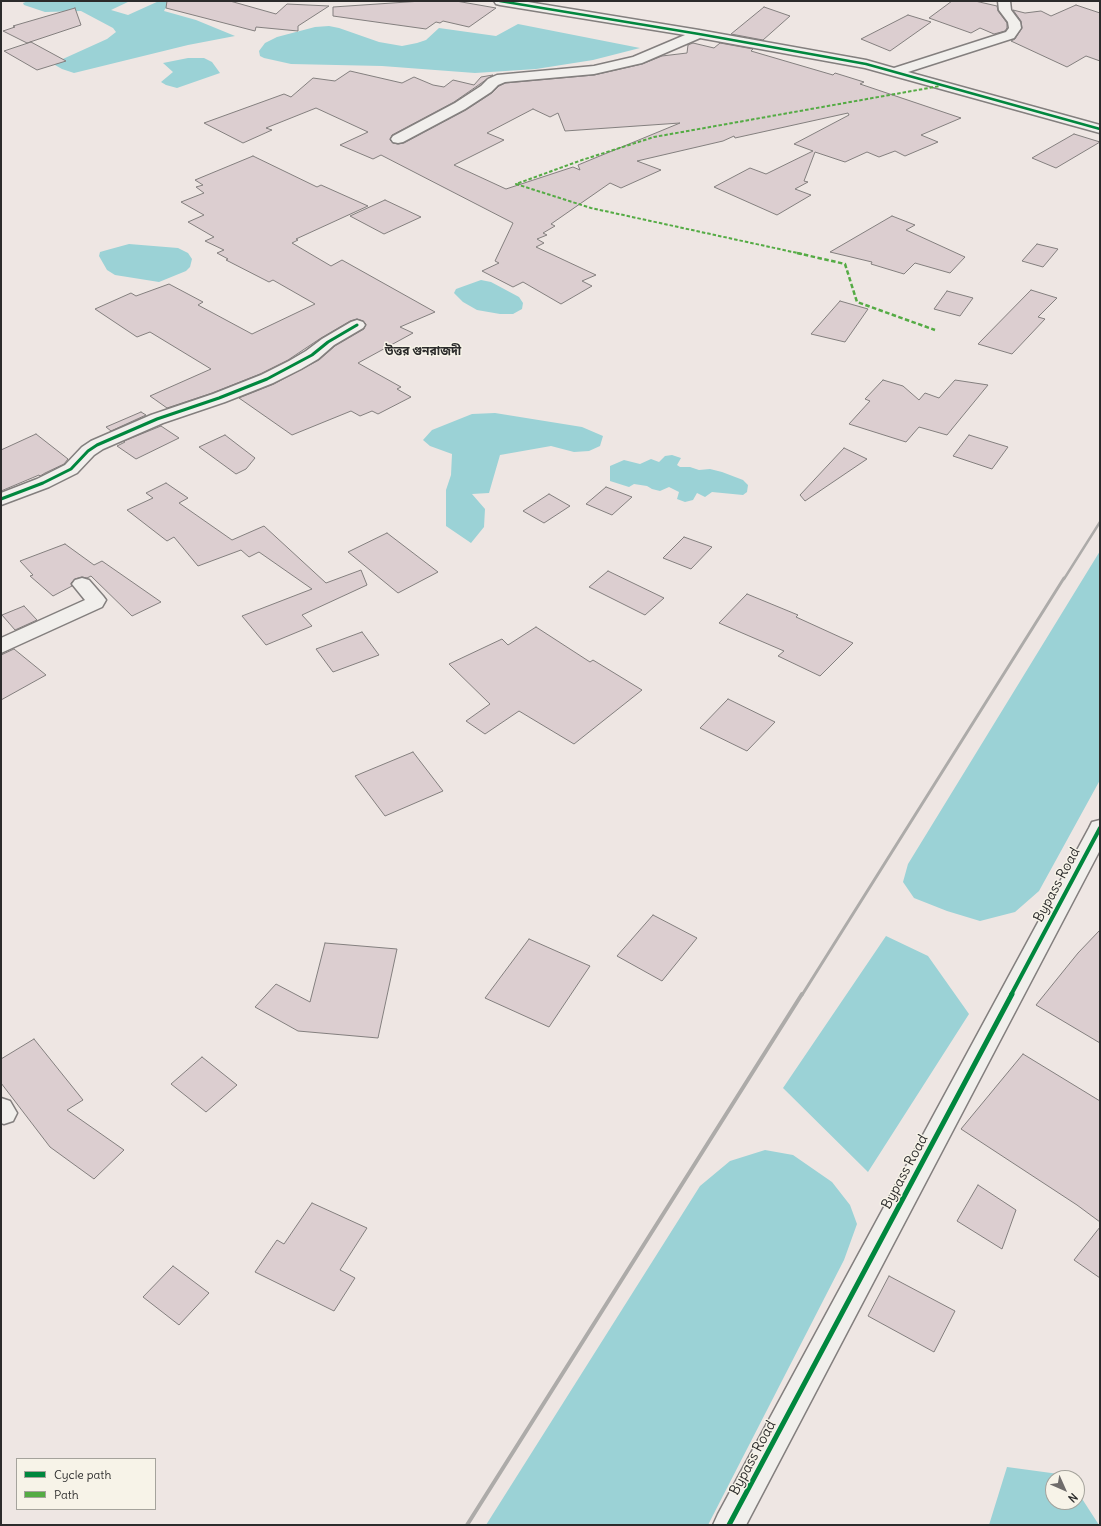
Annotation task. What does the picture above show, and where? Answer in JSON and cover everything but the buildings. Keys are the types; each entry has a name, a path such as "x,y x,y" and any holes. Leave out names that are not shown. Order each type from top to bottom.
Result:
{"street":[{"path":"500,1 699,34 866,64 1100,129"},
{"path":"894,72 1010,35 1015,28 1014,22 1005,10 1004,1"},
{"path":"398,139 460,106 486,89 493,82 502,78 594,70 637,60 699,34"},
{"path":"1,499 43,483 71,469 97,444 156,419 219,398 295,366 328,342 358,325"},
{"path":"1,646 95,603 96,600 82,584"},
{"name":"Bypass Road","path":"729,1525 1100,828"}],"water":[{"path":"28,1 130,1 111,10 128,15 159,1 180,1 164,11 196,20 235,36 188,45 74,73 62,69 54,63 107,39 116,32 113,28 81,11 45,12 24,5 23,3"},
{"path":"518,24 640,48 593,60 536,69 475,73 382,66 291,64 264,58 260,56 259,51 265,43 277,37 315,27 329,26 339,28 379,42 402,46 426,40 439,28 496,36"},
{"path":"188,58 204,58 212,62 220,73 177,88 161,82 173,72 163,63"},
{"path":"129,244 178,248 188,253 192,259 190,267 186,271 159,282 115,275 107,270 99,256 100,252"},
{"path":"481,280 491,282 519,297 523,303 522,309 513,314 500,314 477,310 463,302 454,293 456,289"},
{"path":"495,413 582,427 603,436 600,446 589,451 574,452 551,446 500,455 489,493 472,494 485,509 484,527 471,543 446,526 446,490 451,475 452,454 430,446 423,440 432,430 472,414"},
{"path":"672,455 681,458 677,465 680,467 690,467 699,470 710,469 743,480 748,485 747,492 743,495 712,492 705,497 697,493 693,500 685,502 677,499 679,492 669,487 660,491 647,486 634,484 629,487 610,481 610,466 624,460 640,464 651,459 659,462 665,456"},
{"path":"1100,551 1100,780 1039,891 1015,912 980,921 947,911 914,898 903,882 908,864"},
{"path":"886,936 928,956 969,1014 868,1172 783,1088"},
{"path":"765,1150 793,1155 832,1182 850,1205 857,1224 844,1260 708,1525 486,1525 700,1186 730,1161"},
{"path":"1007,1467 1045,1472 1045,1510 1085,1510 1085,1503 1099,1525 989,1525"}],"railway":[{"path":"1064,579 1100,522"},
{"path":"802,995 1064,578"},
{"path":"467,1525 802,994"}],"marked path":[{"path":"935,330 857,302 845,264 591,208 516,184 582,160 654,137 940,86"}],"cycle path":[{"path":"500,1 699,34 866,64 1100,129"},
{"path":"1,499 43,483 71,469 88,451 97,445 157,419 219,398 267,379 312,355 328,342 357,325"},
{"path":"729,1525 1100,828"}],"district":[{"name":"উত্তর গুনরাজদী","path":"423,352"}]}
